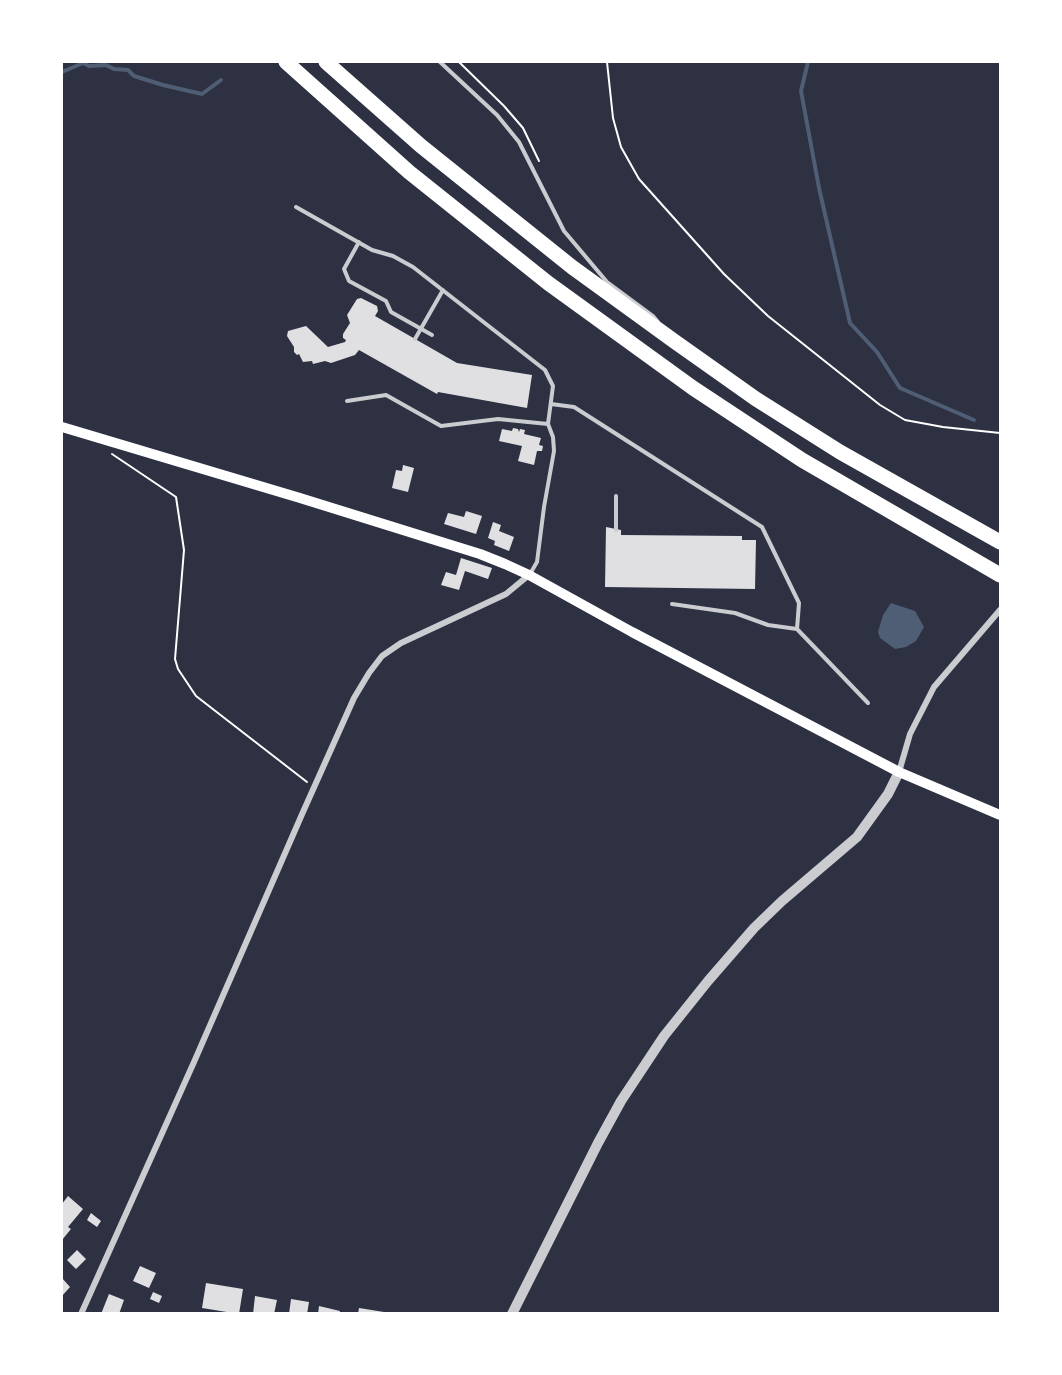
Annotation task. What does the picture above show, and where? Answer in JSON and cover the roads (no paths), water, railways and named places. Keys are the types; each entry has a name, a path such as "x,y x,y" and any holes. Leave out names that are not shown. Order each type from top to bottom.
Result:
{"highway":[{"path":"286,62 437,195 548,283 693,388 802,460 1000,575"},
{"path":"326,62 421,146 572,267 674,341 756,399 840,452 1000,542"}],"main road":[{"path":"62,427 480,554 529,575 632,632 899,772 1000,815"}],"street":[{"path":"81,1314 314,787 354,698 369,673 382,656 401,643 506,594 529,575"},
{"path":"512,1314 598,1143 621,1101 664,1036 754,928 857,837 888,794 899,772 910,734 934,687 1000,610"}],"lane":[{"path":"440,62 497,115 519,142 564,231 608,282 653,316 674,341"},
{"path":"296,207 372,250 393,256 413,267 545,370 553,386 548,424 553,437 554,451 537,562 529,575"},
{"path":"359,242 344,269 349,281 386,301 391,312 432,335"},
{"path":"415,339 443,290"},
{"path":"347,401 386,395 441,426 498,419 548,424"},
{"path":"551,404 574,407 762,527 799,603 797,629"},
{"path":"616,496 616,530"},
{"path":"672,604 735,613 768,625 797,629 868,703"}],"water":[{"path":"891,603 915,611 924,627 916,641 906,647 895,649 880,638 878,632 883,615"}],"waterway":[{"path":"808,62 801,91 819,188 850,323 877,352 900,388 974,420"},
{"path":"62,72 83,63 89,66 106,65 114,69 128,70 134,76 163,85 202,94 221,80"}]}
